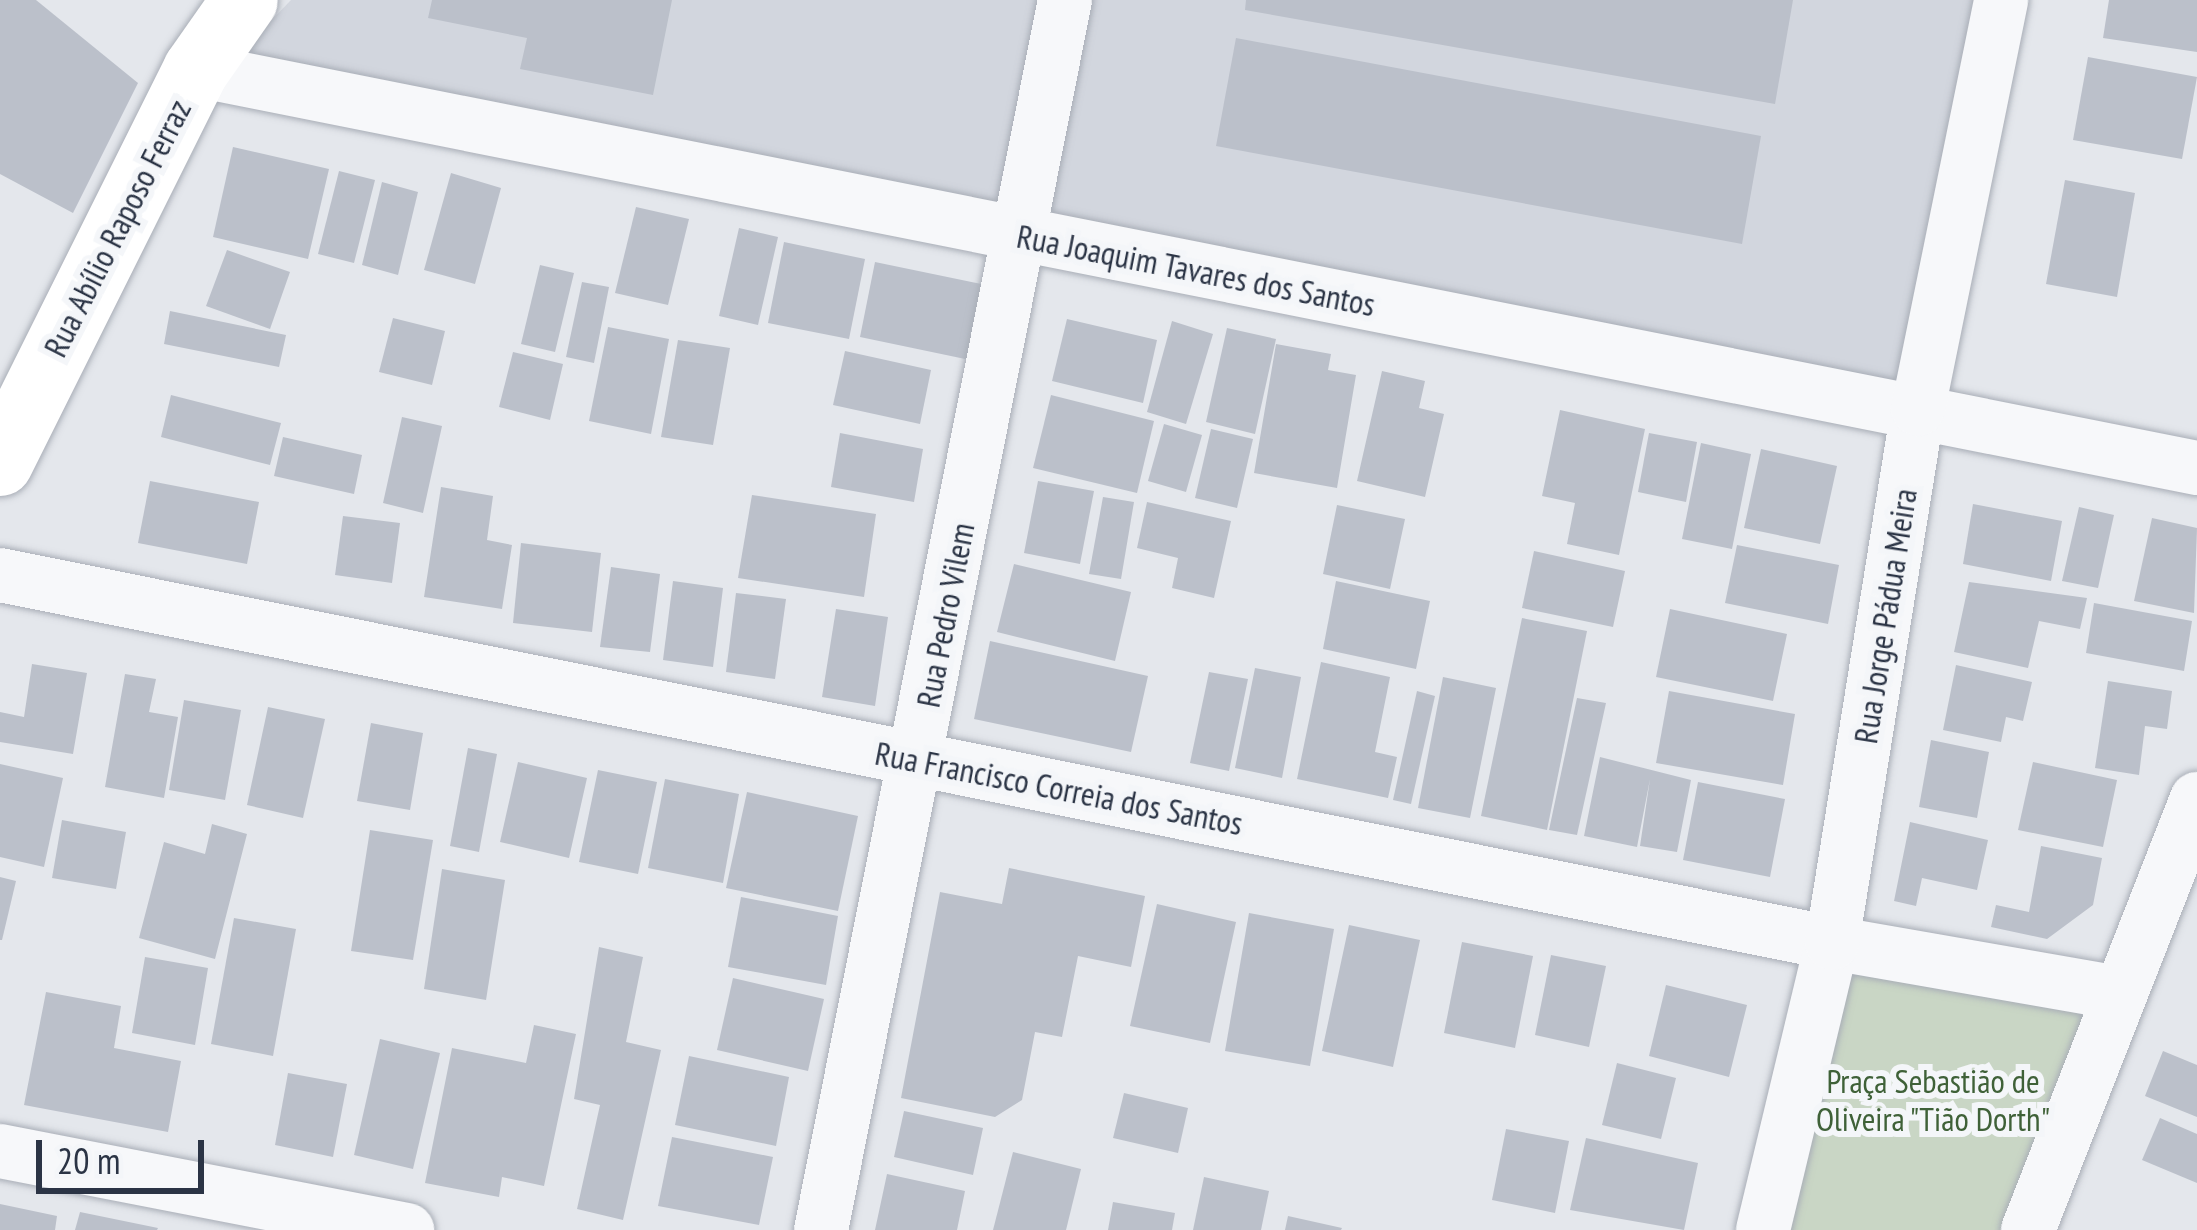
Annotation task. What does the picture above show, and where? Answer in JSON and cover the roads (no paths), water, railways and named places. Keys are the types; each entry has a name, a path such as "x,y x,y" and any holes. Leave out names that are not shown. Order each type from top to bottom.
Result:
{"street":[{"name":"Rua Abílio Raposo Ferraz","path":"0,463 196,70 245,0"},
{"name":"Rua Pedro Vilem","path":"821,1230 918,760 1065,0"},
{"name":"Rua Jorge Pádua Meira","path":"1762,1230 1832,943 1918,409 2001,0"},
{"name":"Rua Joaquim Tavares dos Santos","path":"196,70 2197,468"},
{"name":"Rua Francisco Correia dos Santos","path":"0,575 1832,943 2119,993"},
{"path":"2028,1230 2197,800"},
{"path":"0,1151 407,1230"}],"park label":[{"name":"Praça Sebastião de Oliveira \"Tião Dorth\"","path":"1933,1100"}]}
